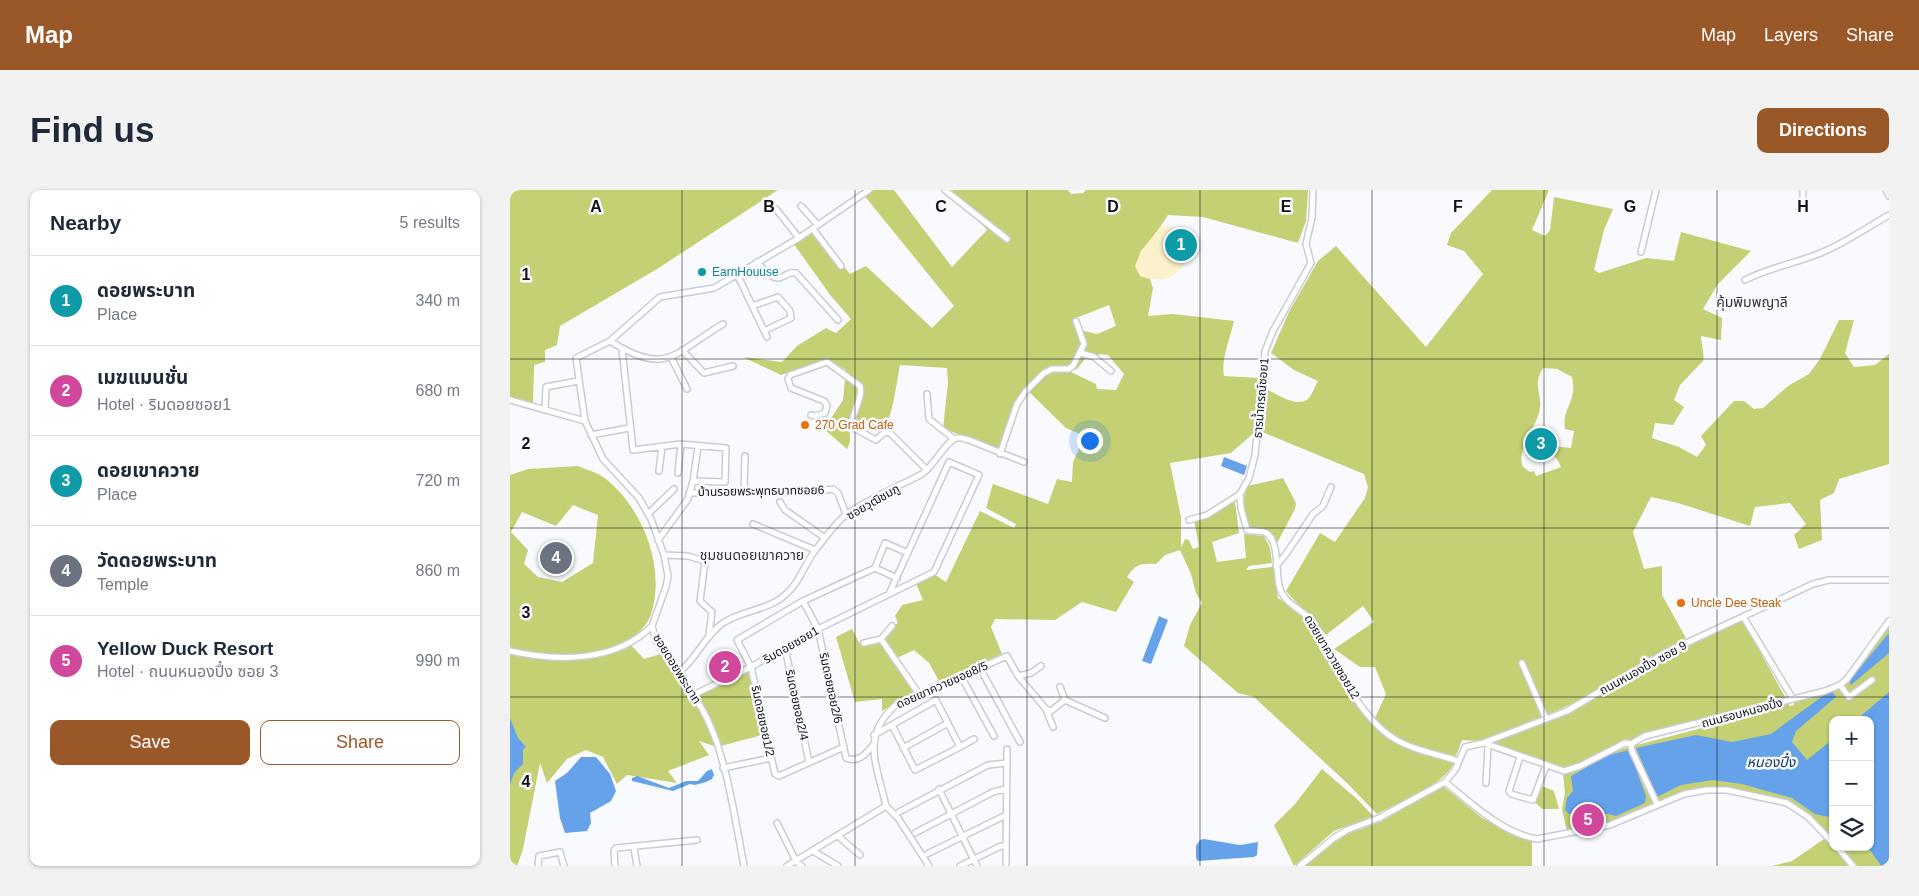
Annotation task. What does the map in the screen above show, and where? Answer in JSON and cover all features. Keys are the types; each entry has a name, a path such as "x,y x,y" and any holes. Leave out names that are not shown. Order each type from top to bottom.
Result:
{"street":[{"path":"723,324 671,357 661,360 652,360 622,349 610,342 660,297 714,288 799,238 869,190"},
{"path":"945,190 1007,239"},
{"name":"ธารน้ำกรณ์ซอย1","path":"1240,494 1249,478 1255,455 1265,352 1273,332 1311,263 1306,244 1312,217 1313,190"},
{"path":"1641,252 1656,190"},
{"path":"1804,190 1804,200"},
{"path":"1886,190 1889,196"},
{"path":"800,206 841,266"},
{"path":"776,209 799,238"},
{"path":"1745,280 1764,270 1785,267 1820,253 1889,215"},
{"path":"757,262 774,278 782,278 790,272 796,273 838,320"},
{"path":"737,274 767,337"},
{"path":"752,306 778,297 790,311 791,318 764,331"},
{"path":"1000,454 1017,404 1026,392 1044,373 1073,366 1081,353 1084,344 1083,336 1076,321"},
{"name":"ซอยดอยพระบาท","path":"610,342 576,358 585,421 603,459 639,498 648,514 664,555 668,576 652,626 656,641 693,695 711,726 723,768 744,866"},
{"path":"622,349 629,428 633,450 681,444 726,448 725,482 693,482"},
{"path":"682,350 704,372 734,366"},
{"path":"1081,353 1094,357 1111,371"},
{"path":"671,357 687,389"},
{"path":"810,415 816,416 827,411 827,404 824,401 791,388 788,379 790,375 827,362 854,381 861,390 853,422 854,428 876,440 885,432 890,433 927,470"},
{"path":"545,410 546,387 578,381"},
{"path":"927,394 929,419 954,439 969,440 1024,462"},
{"path":"510,400 585,421"},
{"path":"591,435 629,428"},
{"name":"ซอยวุฒิชมภู","path":"678,673 687,666 709,634 732,617 760,610 786,595 794,586 815,550 846,514 927,470 954,439"},
{"path":"678,473 681,444"},
{"path":"659,471 662,447"},
{"path":"658,540 688,499 693,482 698,447"},
{"path":"744,492 745,456"},
{"name":"ริมดอยซอย1","path":"693,695 751,667 818,629 934,572 979,475 949,462 908,553"},
{"path":"1189,520 1207,515 1240,494 1244,524 1247,530 1266,533 1271,538 1274,545 1276,566 1281,563 1313,514 1322,506 1331,487"},
{"path":"648,514 674,489"},
{"name":"บ้านรอยพระพุทธบาทซอย6","path":"690,492 833,490 839,495 846,514"},
{"path":"780,502 785,510 825,538"},
{"path":"753,524 815,550"},
{"path":"803,600 875,568 885,543 908,553 889,594"},
{"path":"664,555 688,556 705,561 700,602 712,612 709,634"},
{"name":"ดอยเขาควายซอย12","path":"1276,566 1280,590 1287,600 1304,611 1313,622 1353,694 1378,726 1392,738 1408,746 1458,760"},
{"path":"875,568 897,578"},
{"name":"ถนนหนองปึ๋ง ซอย 9","path":"1445,782 1455,770 1465,747 1486,744 1567,711 1666,653 1813,584 1828,580 1889,580"},
{"name":"ริมดอยซอย2/6","path":"803,600 818,629 844,748"},
{"name":"ริมดอยซอย1/2","path":"803,600 737,640 751,667 775,774 779,776 809,762"},
{"path":"1744,618 1793,699"},
{"path":"1872,680 1849,697 1840,685 1847,679 1889,622"},
{"path":"510,652 578,658 632,643 652,626"},
{"path":"864,643 881,639 892,626"},
{"path":"881,639 918,694"},
{"name":"ริมดอยซอย2/4","path":"785,648 809,762"},
{"name":"ดอยเขาควายซอย8/5","path":"886,806 873,745 874,735 883,716 896,705 918,694 1007,656 1018,676"},
{"path":"1522,663 1546,719"},
{"path":"1041,666 1031,673 1018,676 1046,710 1053,727"},
{"path":"980,668 1020,742"},
{"path":"961,676 994,736"},
{"name":"ถนนรอบหนองปึ๋ง","path":"1486,744 1546,766 1566,771 1624,743 1631,744 1645,736 1793,699 1840,685"},
{"path":"1060,688 1065,700 1105,718"},
{"path":"874,735 936,700 960,747"},
{"path":"1046,710 1051,711 1065,700"},
{"path":"903,748 948,722"},
{"path":"892,725 915,770 974,739"},
{"path":"1486,744 1486,783"},
{"path":"1631,744 1657,804"},
{"path":"809,762 844,748 846,758 852,760 860,758 873,745"},
{"path":"1006,749 1006,864"},
{"path":"1520,757 1508,791 1511,794 1533,800 1546,766"},
{"path":"723,768 771,758"},
{"path":"899,812 988,765 1006,763"},
{"path":"1300,866 1334,838 1347,830 1379,818 1445,782 1489,818 1530,838 1537,839 1610,825 1626,820 1657,804 1684,794 1706,790 1755,796 1787,803 1808,817 1829,839"},
{"path":"915,833 993,792 1006,789"},
{"path":"939,790 977,866"},
{"path":"787,866 886,806 898,818 929,866"},
{"path":"927,854 1006,815"},
{"path":"777,823 796,861 802,866"},
{"path":"838,836 860,855"},
{"path":"615,866 615,849 697,840"},
{"path":"960,866 1001,846 1006,846"},
{"path":"634,848 636,866"},
{"path":"813,851 838,866"},
{"path":"1840,851 1853,866"},
{"path":"538,866 539,856 560,852 564,866"}],"green space":[{"path":"510,190 778,190 657,269 560,326 557,345 545,350 545,362 534,365 533,403 510,400"},
{"path":"869,190 894,190 952,267 987,230 951,192 953,190 1068,190 1071,194 1083,193 1086,190 1308,190 1306,221 1298,243 1203,217 1168,215 1150,242 1141,251 1140,276 1150,279 1153,288 1148,316 1173,314 1234,321 1225,355 1224,376 1259,378 1256,431 1231,453 1170,463 1181,517 1181,548 1185,539 1189,540 1193,549 1199,547 1194,520 1235,502 1239,533 1212,542 1217,562 1246,558 1244,534 1264,536 1270,548 1272,563 1249,566 1246,570 1273,567 1278,598 1307,618 1349,691 1386,735 1454,763 1440,779 1408,799 1377,814 1347,783 1254,697 1238,693 1184,646 1190,625 1202,603 1196,593 1191,574 1180,550 1165,555 1156,564 1143,564 1133,569 1127,577 1134,582 1116,612 1082,602 1055,620 995,619 991,627 1002,654 939,681 929,663 914,650 895,659 881,639 892,626 898,623 895,616 902,605 923,600 915,581 932,573 946,582 980,511 1014,528 1016,524 986,508 993,484 1048,504 1057,479 1072,482 1073,462 1085,436 1066,428 1025,388 1016,402 999,448 996,450 943,428 948,383 947,368 900,365 893,404 885,432 876,431 849,418 850,442 847,449 824,429 843,400 846,370 826,359 781,375 743,357 782,362 797,346 826,328 836,333 851,319 831,296 793,243 814,231 850,274 866,266 932,328 954,306 863,194","holes":["1109,305 1116,326 1097,334 1084,331 1076,318","1100,354 1108,355 1124,374 1116,390 1097,389 1096,384 1069,371 1077,369 1088,355 1094,357"]},
{"path":"1492,190 1549,190 1532,230 1545,236 1550,230 1554,197 1613,209 1604,230 1594,270 1599,273 1646,258 1674,261 1681,232 1751,251 1718,284 1703,309 1722,318 1721,340 1701,336 1703,361 1680,385 1674,400 1684,407 1673,425 1655,423 1652,438 1679,447 1697,457 1706,445 1701,436 1734,401 1744,401 1754,409 1763,408 1788,386 1809,374 1820,359 1839,320 1854,320 1845,353 1854,367 1875,365 1889,354 1889,464 1839,479 1834,493 1820,500 1822,540 1799,549 1794,535 1806,524 1790,503 1755,507 1750,526 1678,503 1651,497 1633,532 1644,569 1662,566 1662,595 1686,638 1582,699 1532,722 1480,741 1462,740 1456,756 1412,744 1392,734 1375,718 1386,694 1375,667 1360,667 1334,649 1374,622 1363,606 1326,635 1286,591 1320,533 1335,542 1365,498 1368,487 1364,474 1262,432 1266,389 1298,402 1308,399 1318,381 1294,370 1271,353 1289,312 1318,261 1336,246 1426,347 1483,274 1464,251 1447,245 1451,233","holes":["1543,368 1557,369 1572,377 1573,393 1564,422 1565,429 1574,431 1571,448 1553,446 1548,451 1557,459 1561,467 1536,476 1534,471 1530,472 1523,467 1521,461 1522,454 1526,440 1539,413 1538,380 1540,375"]},
{"path":"578,466 603,477 619,491 640,521 653,557 655,575 655,593 650,617 644,627 625,646 631,645 644,659 664,653 693,695 751,667 766,734 717,747 699,741 709,755 668,771 677,783 627,775 617,784 603,757 586,750 567,759 547,783 537,754 540,763 523,849 517,866 510,866 510,475 528,469","holes":["573,505 598,515 593,563 562,582 538,577 524,564 528,550 511,532 522,512 556,526"]},
{"path":"1283,478 1296,503 1295,509 1276,545 1274,539 1268,533 1254,530 1246,525 1243,514 1244,502 1247,486"},
{"path":"1742,619 1790,706 1794,705 1794,696 1827,689 1842,683 1889,622 1889,866 1772,866 1792,861 1827,837 1822,829 1779,799 1699,789 1667,798 1621,820 1567,831 1562,810 1565,793 1563,774 1574,771 1602,755 1564,771 1483,743 1567,711 1665,653","holes":["1767,711 1614,751 1645,736"]},
{"path":"852,629 860,644 879,639 915,692 882,711 882,699 855,702 836,637"},
{"path":"1322,769 1357,799 1373,816 1334,831 1294,866 1274,825 1295,804"},
{"path":"1443,786 1482,818 1532,842 1532,866 1305,866 1340,837 1382,821"},
{"path":"1542,786 1554,791 1559,809 1542,809 1535,802"}],"sand":[{"path":"1161,226 1171,227 1187,237 1193,245 1189,255 1180,270 1167,278 1151,279 1140,276 1135,266 1141,251"}],"water":[{"path":"1224,457 1247,466 1244,475 1221,466"},
{"path":"1159,616 1168,620 1151,664 1142,661"},
{"path":"1889,633 1889,653 1851,685 1849,681"},
{"name":"หนองปึ๋ง","path":"1831,690 1836,697 1796,731 1792,742 1807,760 1829,742 1829,817 1815,814 1792,798 1742,784 1713,780 1681,785 1657,797 1636,748 1696,735 1732,742 1771,734"},
{"path":"1889,692 1889,866 1881,866 1871,851 1874,851 1874,716 1861,716"},
{"path":"510,718 518,738 526,747 523,749 523,764 514,773 510,785"},
{"path":"1629,750 1646,796 1645,803 1616,816 1608,814 1569,814 1565,810 1567,798 1573,791 1571,776 1609,755"},
{"path":"581,757 596,757 610,774 616,791 611,801 590,813 591,823 587,831 565,833 560,818 555,781 567,773"},
{"path":"712,769 714,775 712,779 695,785 690,784 673,791 632,781 632,778 637,776 669,788 686,781 698,781 707,771"},
{"path":"1200,840 1240,845 1258,842 1257,855 1254,857 1198,861 1196,858 1196,846"}],"place":[{"name":"ดอยพระบาท","path":"1181,245"},
{"name":"EarnHouuse","path":"702,272"},
{"name":"270 Grad Cafe","path":"805,425"},
{"name":"ดอยเขาควาย","path":"1541,444"},
{"name":"วัดดอยพระบาท","path":"556,558"},
{"name":"Uncle Dee Steak","path":"1681,603"},
{"name":"เมฆแมนชั่น","path":"725,667"},
{"name":"Yellow Duck Resort","path":"1588,820"}],"district":[{"name":"คุ้มพิมพญาลี","path":"1752,302"},
{"name":"ชุมชนดอยเขาควาย","path":"752,555"}]}
